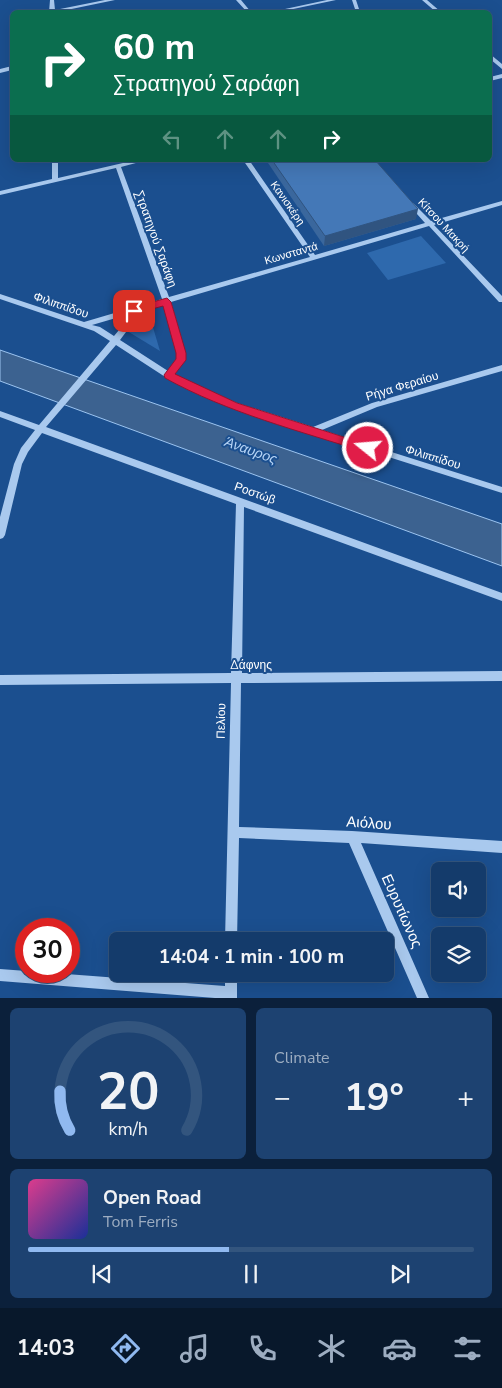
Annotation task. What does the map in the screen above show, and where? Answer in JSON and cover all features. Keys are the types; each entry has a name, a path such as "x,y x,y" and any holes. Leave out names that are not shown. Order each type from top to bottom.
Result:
{"street":[{"path":"62,10 113,0"},
{"path":"238,0 247,10"},
{"path":"284,10 334,0"},
{"path":"424,0 436,10"},
{"path":"492,58 502,67"},
{"path":"55,162 55,180"},
{"path":"0,192 135,162"},
{"name":"Κανισκέρη","path":"247,162 314,258"},
{"name":"Στρατηγού Σαράφη","path":"118,166 167,302 181,353 181,360 169,375"},
{"name":"Κίτσου Μακρή","path":"407,200 428,225 502,300"},
{"name":"Κωνσταντά","path":"86,324 502,203"},
{"name":"Φιλιππίδου","path":"0,296 86,324 116,340 188,386 234,405 311,431 502,490"},
{"path":"0,535 2,520 22,454 40,429 122,332"},
{"name":"Ρήγα Φεραίου","path":"311,431 375,405 502,368"},
{"name":"Ροστώβ","path":"0,414 502,596"},
{"name":"Πελίου","path":"231,932 240,501"},
{"name":"Δάφνης","path":"0,680 502,676"},
{"name":"Αιόλου","path":"233,832 352,837 502,847"},
{"name":"Ευρυτίωνος","path":"352,837 423,998"},
{"path":"0,975 231,996 231,982"}],"shaded area":[{"path":"421,236 446,263 388,280 367,253"},
{"path":"149,314 160,351 114,323"}],"water":[{"name":"Άναυρος","path":"0,350 502,524 502,566 0,381"}],"building":[{"path":"273,162 377,162 418,209 325,236"}],"route":[{"path":"134,311 167,302 181,353 179,364 169,375 188,386 234,405 368,448"}]}
